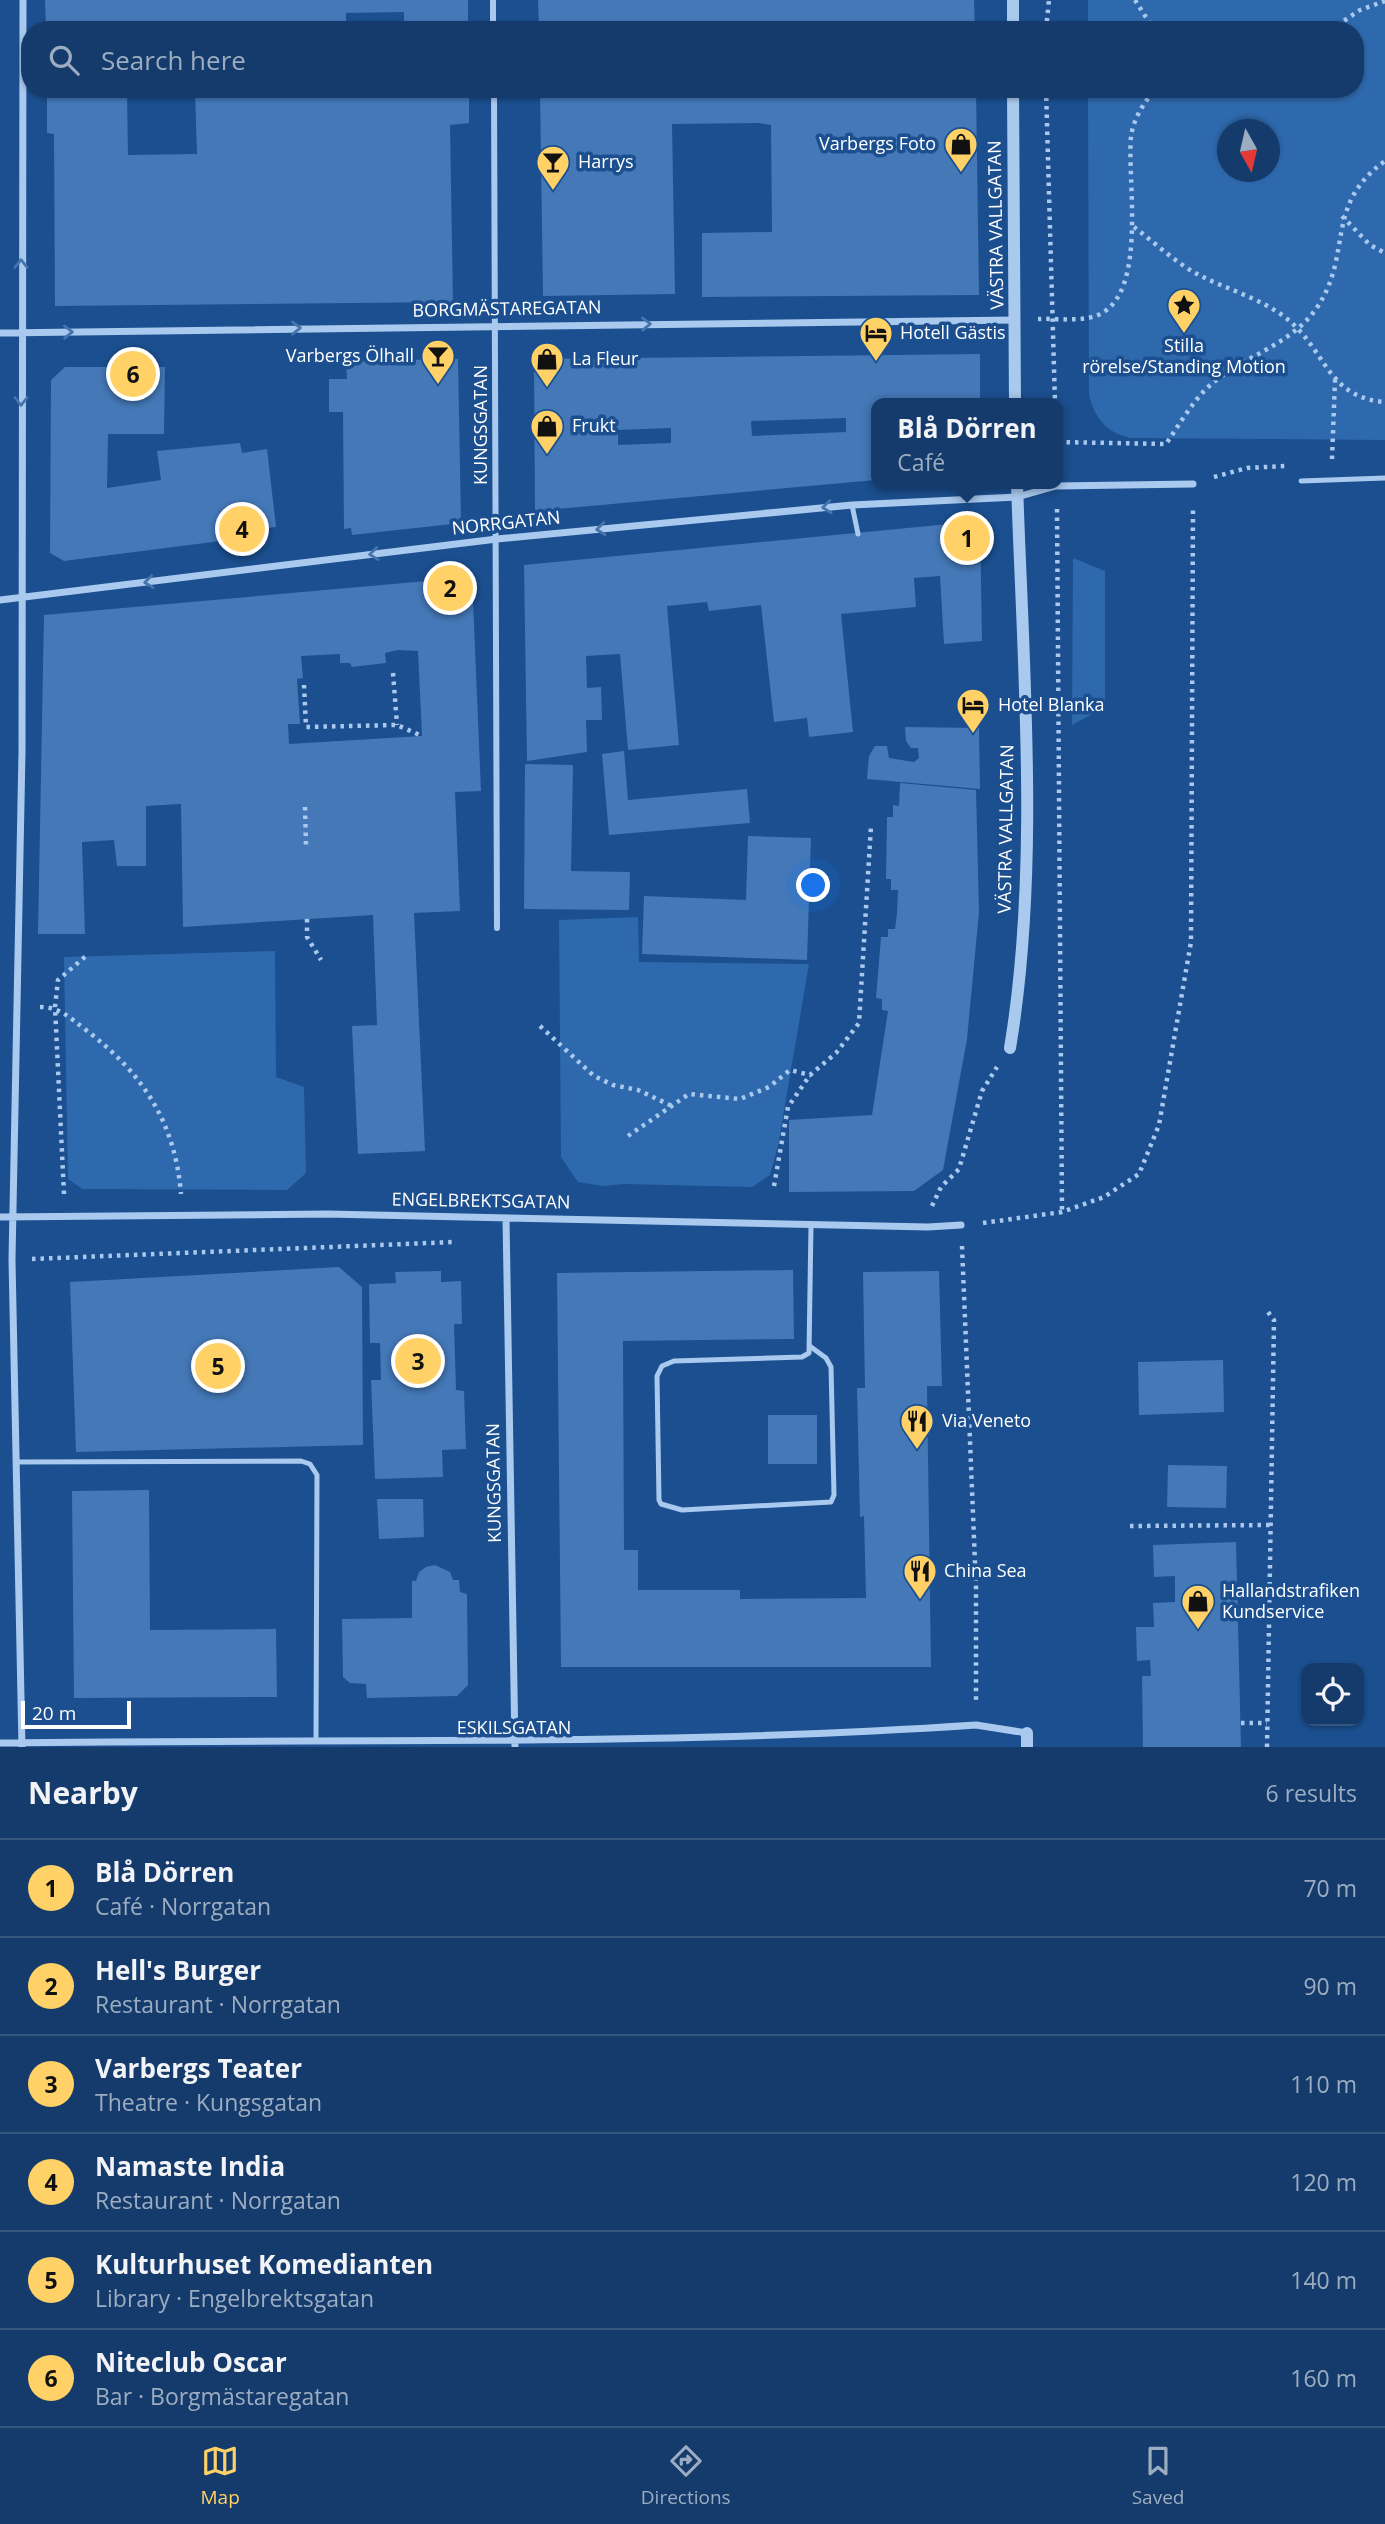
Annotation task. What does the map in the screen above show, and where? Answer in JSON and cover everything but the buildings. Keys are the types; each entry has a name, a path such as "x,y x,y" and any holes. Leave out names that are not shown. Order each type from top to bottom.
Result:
{"street":[{"path":"23,0 23,21"},
{"path":"493,0 493,21"},
{"path":"1013,0 1013,21"},
{"path":"22,98 22,597 12,1260 22,1745"},
{"name":"KUNGSGATAN","path":"494,98 497,928"},
{"name":"VÄSTRA VALLGATAN","path":"1013,98 1015,398"},
{"name":"BORGMÄSTAREGATAN","path":"0,333 1015,320"},
{"name":"NORRGATAN","path":"1063,486 1194,484"},
{"name":"VÄSTRA VALLGATAN","path":"1010,1048 1018,996 1025,848 1017,490"},
{"name":"NORRGATAN","path":"0,600 497,539 1017,490"},
{"name":"ENGELBREKTSGATAN","path":"0,1217 328,1214 811,1225 961,1225"},
{"name":"KUNGSGATAN","path":"506,1218 515,1746"},
{"name":"ESKILSGATAN","path":"0,1743 22,1745 316,1741 515,1746 976,1725 1027,1733"},
{"path":"1027,1733 1027,1747"}],"lane":[{"path":"1301,481 1385,478"},
{"path":"852,505 858,534"},
{"path":"810,1347 826,1358 831,1367 834,1495 831,1502 682,1510 662,1504 659,1500 657,1376 663,1366 674,1361 802,1357 810,1347 811,1225"},
{"path":"16,1462 301,1461 310,1464 317,1475 316,1741"}],"path":[{"path":"1047,21 1049,0"},
{"path":"1135,0 1148,21"},
{"path":"1344,21 1360,10 1385,1"},
{"path":"1046,98 1055,398"},
{"path":"1015,320 1089,318 1104,313 1121,286 1134,227 1131,136 1140,110 1149,98"},
{"path":"1063,442 1166,444 1207,388 1298,329 1308,320 1328,288 1338,250 1342,216 1354,190 1385,161"},
{"path":"1342,216 1370,245 1385,253"},
{"path":"1134,227 1198,274 1253,298 1298,329 1335,380 1354,395 1385,402"},
{"path":"1332,465 1335,380"},
{"path":"995,1222 1062,1212 1104,1197 1139,1174 1159,1125 1191,942 1191,573 1194,484"},
{"path":"1056,489 1062,1212"},
{"path":"393,673 397,725"},
{"path":"304,685 306,726 397,725 422,736"},
{"path":"305,807 306,845"},
{"path":"774,1186 788,1108 810,1075 836,1053 859,1023 871,826"},
{"path":"307,919 307,937 321,960"},
{"path":"65,1216 55,1007 58,980 86,956"},
{"path":"16,1007 55,1007 118,1055 153,1096 169,1137 180,1183 183,1215"},
{"path":"540,1026 594,1076 613,1085 638,1090 672,1106"},
{"path":"928,1227 930,1209 941,1187 959,1169 982,1091 1010,1048"},
{"path":"628,1136 689,1094 740,1099 769,1087 790,1070 810,1075"},
{"path":"12,1260 460,1242 470,1217"},
{"path":"961,1225 976,1587 976,1725"},
{"path":"1267,1747 1273,1321 1268,1312"},
{"path":"1130,1526 1270,1525"},
{"path":"1241,1723 1267,1723"}],"shaded area":[{"path":"1088,0 1385,0 1385,440 1131,438 1109,429 1095,411 1089,395 1088,98 1364,98 1364,21 1088,21"},
{"path":"1073,558 1105,571 1105,707 1072,725"},
{"path":"638,917 639,962 809,964 778,1146 770,1175 752,1187 624,1184 603,1186 578,1182 561,1157 559,920"},
{"path":"275,951 276,1077 304,1087 306,1173 287,1190 82,1189 68,1179 64,957"}],"place":[{"name":"Varbergs Foto","path":"961,174"},
{"name":"Harrys","path":"553,192"},
{"name":"Stilla rörelse/Standing Motion","path":"1184,335"},
{"name":"Hotell Gästis","path":"876,363"},
{"name":"Niteclub Oscar","path":"133,374"},
{"name":"Varbergs Ölhall","path":"438,386"},
{"name":"La Fleur","path":"547,389"},
{"name":"Frukt","path":"547,456"},
{"name":"Namaste India","path":"242,529"},
{"name":"Blå Dörren","path":"967,538"},
{"name":"Hell's Burger","path":"450,588"},
{"name":"Hotel Blanka","path":"973,735"},
{"name":"Varbergs Teater","path":"418,1361"},
{"name":"Kulturhuset Komedianten","path":"218,1366"},
{"name":"Via Veneto","path":"917,1451"},
{"name":"China Sea","path":"920,1601"},
{"name":"Hallandstrafiken Kundservice","path":"1198,1631"}]}
